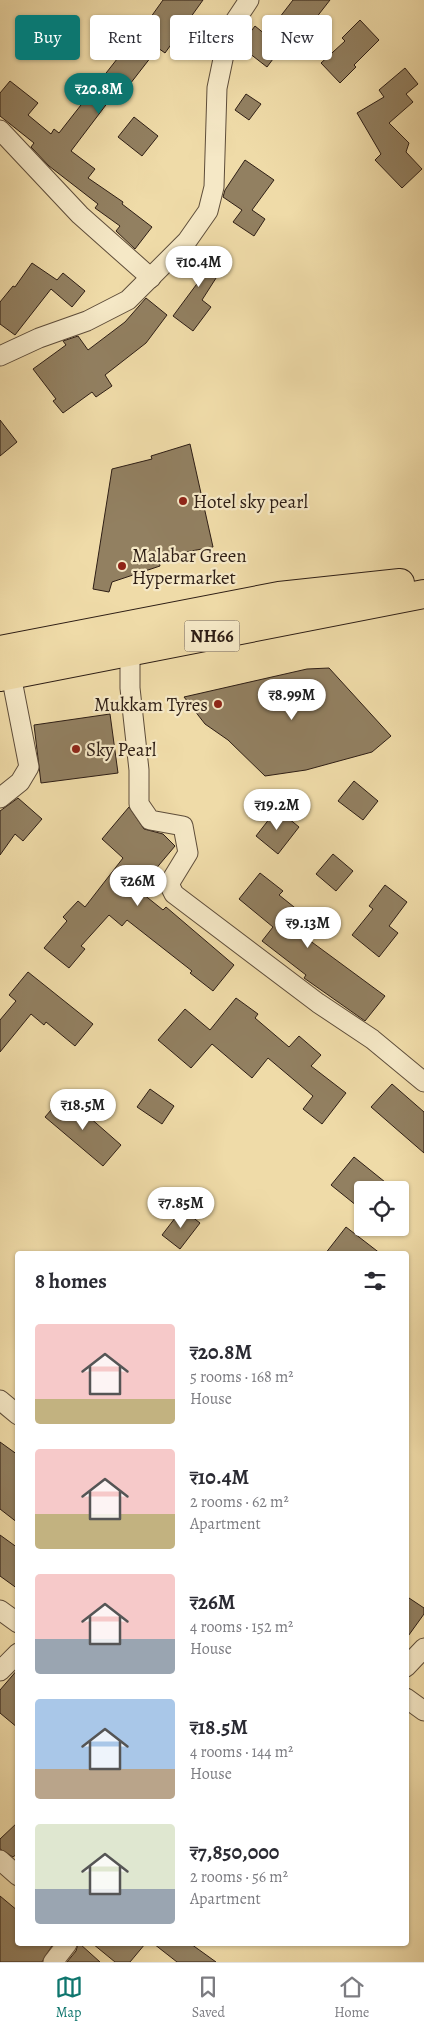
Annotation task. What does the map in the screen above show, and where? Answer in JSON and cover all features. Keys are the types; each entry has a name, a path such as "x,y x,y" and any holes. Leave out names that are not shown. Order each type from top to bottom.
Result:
{"highway":[{"path":"4,667 279,596 400,583 424,577"},
{"name":"NH66","path":"4,667 130,652 424,594"}],"street":[{"path":"0,356 39,338 87,321 128,300 152,278 187,240 208,211 214,187 217,88 227,40 235,21 249,0"},
{"path":"0,130 80,215 152,278"},
{"path":"130,652 130,688 139,770 140,804 150,820 183,826 188,854 169,884 174,894 318,1003 372,1039 424,1082"},
{"path":"0,798 20,782 29,767 4,667"},
{"path":"0,1400 15,1412"},
{"path":"0,1610 15,1621"},
{"path":"409,1663 424,1648"},
{"path":"0,1671 15,1656"},
{"path":"409,1700 424,1711"},
{"path":"0,1860 15,1873"},
{"path":"53,1962 65,1946"}],"building":[{"path":"163,0 203,0 192,15 170,15 170,46 165,53 160,49 160,15 152,15"},
{"path":"293,0 330,0 318,15 281,15"},
{"path":"360,20 379,40 354,65 356,67 340,83 321,63 324,60 332,60 332,53 345,41 342,38"},
{"path":"255,26 262,32 262,60 272,60 267,67 252,55 252,30"},
{"path":"116,60 149,60 123,93 118,89 71,151 95,169 88,178 123,202 122,204 152,227 135,249 116,231 120,226 95,208 98,204 49,166 31,147 34,143 0,116 0,93 10,81 38,103 28,115 51,134 54,129 59,133"},
{"path":"405,68 418,84 406,94 413,102 389,123 409,143 406,152 422,169 402,188 375,160 381,154 357,113 384,97 379,90"},
{"path":"246,94 261,104 249,120 235,110"},
{"path":"134,117 158,136 142,156 118,137"},
{"path":"245,160 274,180 252,210 265,219 254,236 233,222 242,210 223,197 225,190"},
{"path":"199,248 225,264 202,300 211,307 193,331 173,316 199,281 184,272"},
{"path":"32,263 57,280 63,273 85,291 72,307 51,289 15,335 0,324 0,302 13,286 15,287"},
{"path":"146,298 167,315 146,343 105,375 112,386 96,397 92,392 63,413 53,401 56,399 33,369 66,345 63,341 78,336 88,350 125,322"},
{"path":"0,420 17,442 0,456"},
{"path":"190,444 213,547 158,557 160,566 112,582 109,592 93,589 112,469 152,459 151,456"},
{"path":"329,668 391,736 372,752 306,770 265,776 228,740 205,724 184,697 307,669"},
{"name":"Sky Pearl","path":"110,714 118,773 41,783 34,725"},
{"path":"354,781 378,801 363,820 338,801"},
{"path":"18,798 42,819 23,841 15,834 0,855 0,811"},
{"path":"129,807 144,829 163,834 175,846 138,890 163,910 166,907 234,965 213,991 190,973 192,971 127,920 122,926 109,915 81,946 85,949 69,968 44,948 67,921 63,917 78,901 85,907 123,858 102,839"},
{"path":"277,809 299,827 278,854 256,836"},
{"path":"333,854 353,871 336,891 316,874"},
{"path":"260,873 283,891 279,895 319,927 309,940 385,996 365,1021 304,978 306,975 262,941 273,927 239,899"},
{"path":"385,885 407,902 389,926 398,933 379,957 352,935 373,909 369,906"},
{"path":"28,972 93,1024 75,1046 46,1022 44,1025 31,1014 0,1052 0,1020 16,1001 9,995"},
{"path":"236,998 258,1014 255,1018 289,1047 299,1036 321,1055 311,1066 346,1093 322,1124 303,1109 313,1096 268,1058 252,1078 212,1044 191,1068 158,1040 185,1009 210,1030"},
{"path":"392,1084 424,1112 424,1153 371,1107"},
{"path":"150,1089 174,1106 162,1124 137,1107"},
{"path":"64,1095 121,1145 103,1166 45,1117"},
{"path":"354,1157 384,1181 354,1181 354,1204 331,1185"},
{"path":"182,1209 200,1223 180,1249 162,1235"},
{"path":"346,1227 354,1233 354,1236 358,1236 377,1251 327,1251"},
{"path":"0,1442 15,1453 15,1521 0,1509"},
{"path":"0,1535 15,1546 15,1587 0,1576"},
{"path":"409,1598 424,1608 424,1614 409,1635"},
{"path":"15,1672 15,1726 0,1713 0,1690"},
{"path":"15,1825 15,1855 13,1857 0,1849 0,1839"},
{"path":"0,1896 15,1908 15,1946 52,1946 42,1962 0,1962"},
{"path":"77,1946 82,1946 100,1962 67,1962 76,1951"},
{"path":"95,1946 143,1946 130,1962 115,1962"},
{"path":"157,1946 194,1946 216,1962 177,1962"}],"place":[{"name":"Hotel sky pearl","path":"183,501"},
{"name":"Malabar Green Hypermarket","path":"122,566"},
{"name":"Mukkam Tyres","path":"218,704"},
{"name":"Sky Pearl","path":"76,749"}]}
